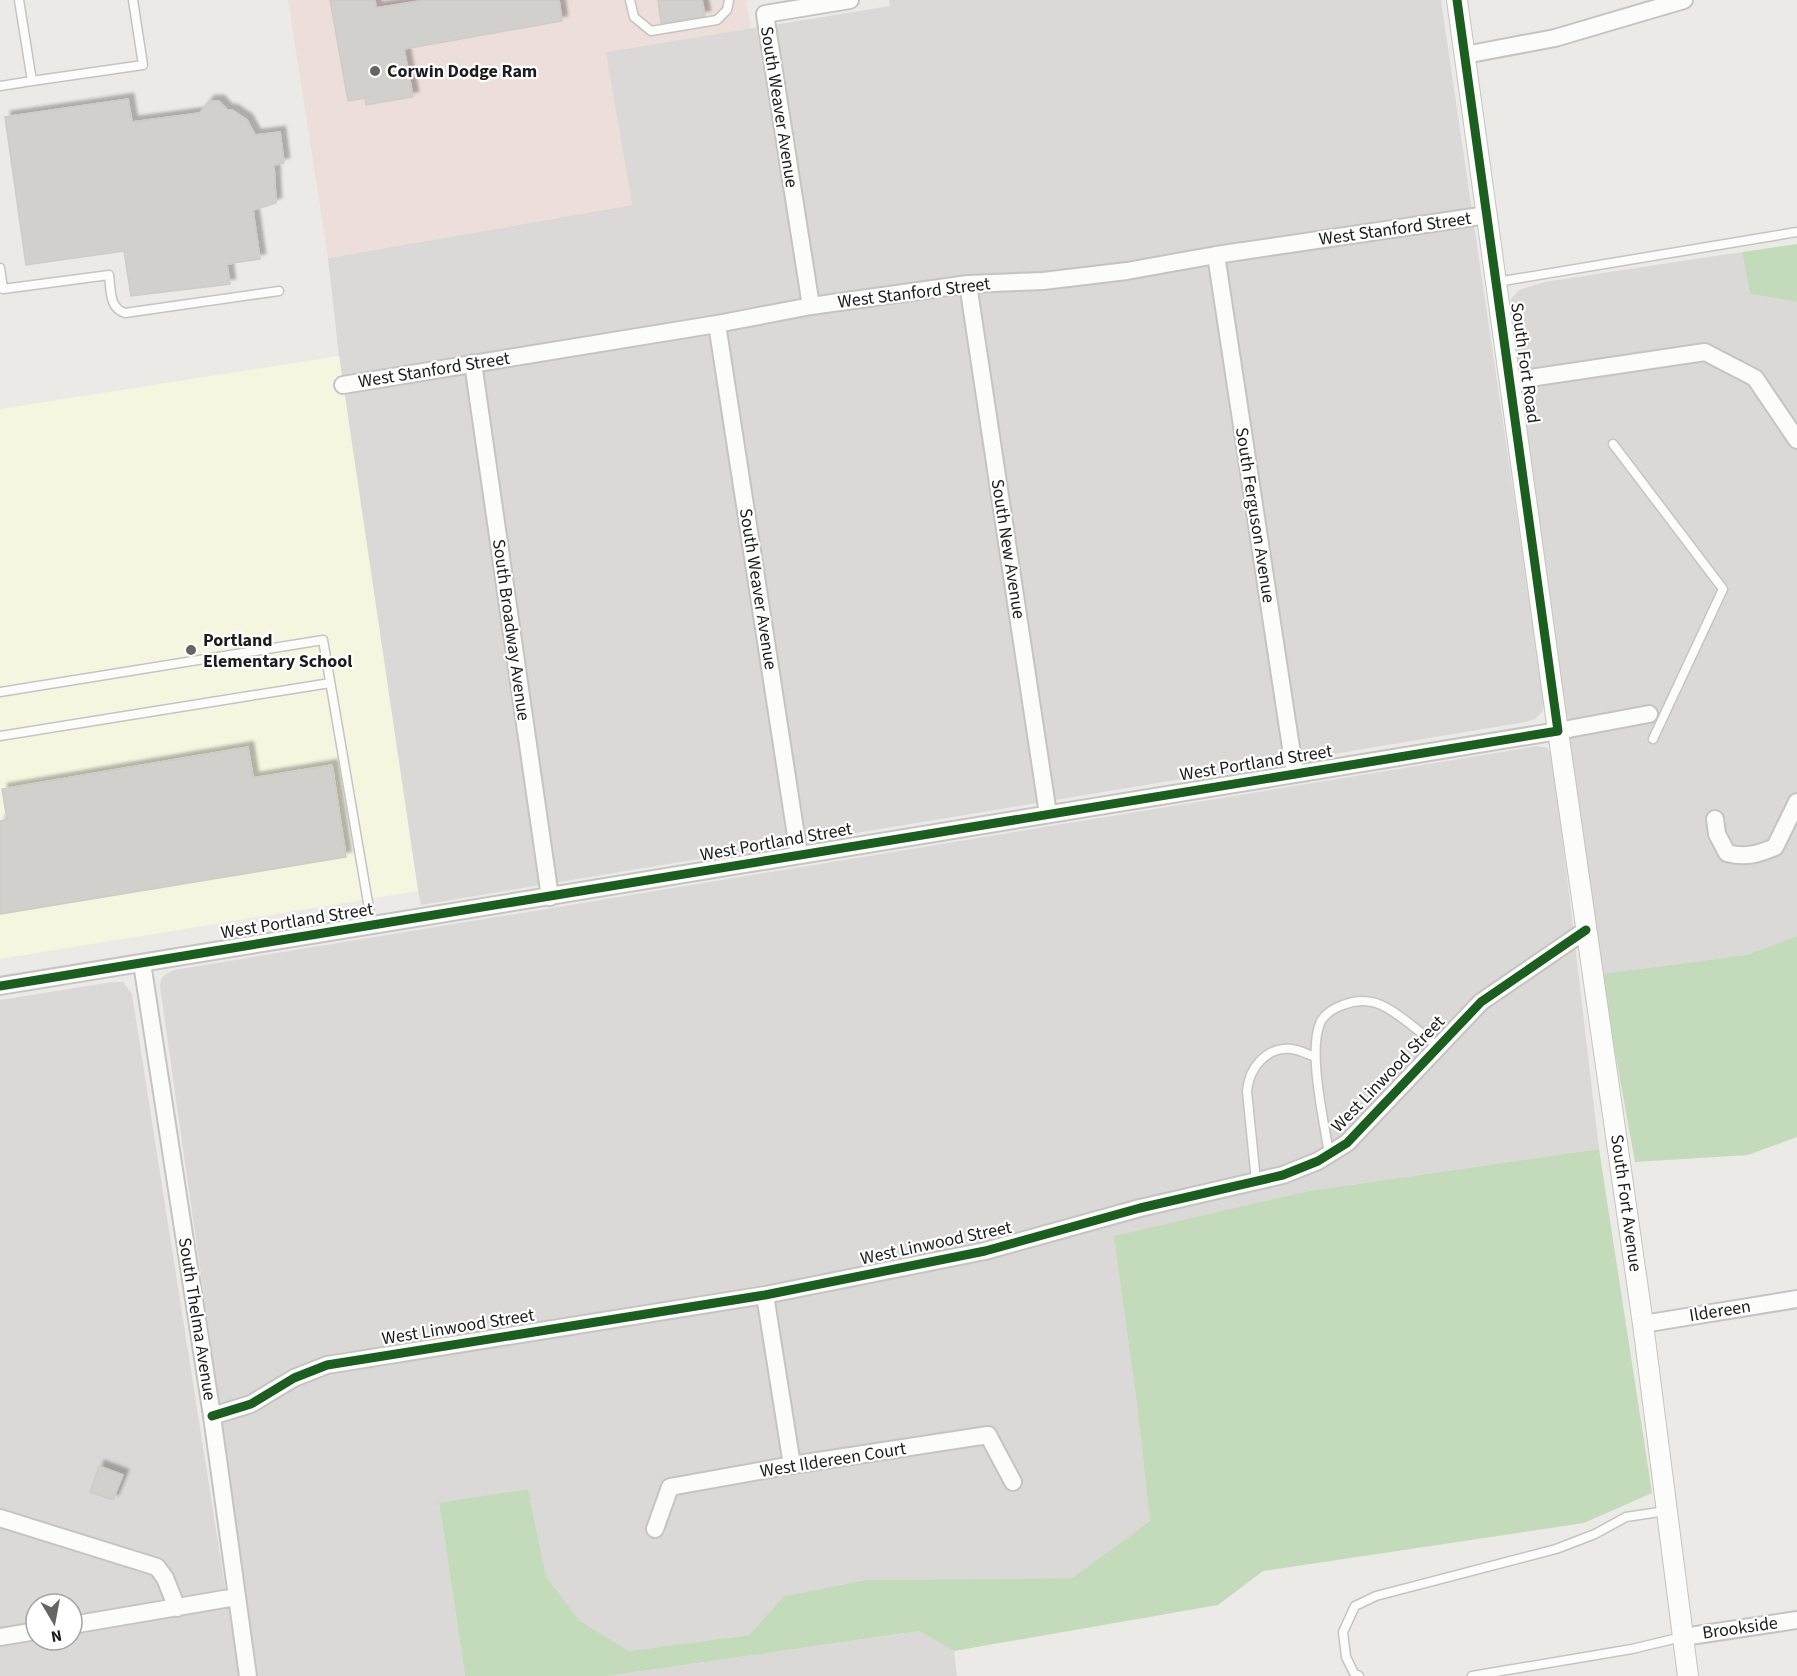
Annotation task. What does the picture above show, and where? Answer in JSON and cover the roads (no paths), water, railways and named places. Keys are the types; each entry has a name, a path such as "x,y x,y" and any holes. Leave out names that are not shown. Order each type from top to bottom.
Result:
{"street":[{"name":"South Weaver Avenue","path":"811,306 765,14 850,0"},
{"name":"South Fort Road","path":"1457,0 1558,731"},
{"path":"1465,55 1555,38 1684,0"},
{"name":"West Stanford Street","path":"343,385 717,324 811,306 968,284 1054,280 1127,271 1216,255 1487,215"},
{"name":"South Ferguson Avenue","path":"1216,255 1295,774"},
{"name":"South New Avenue","path":"968,284 1048,814"},
{"name":"South Weaver Avenue","path":"717,324 799,855"},
{"path":"1510,381 1706,352 1755,378 1797,440"},
{"name":"South Broadway Avenue","path":"473,363 550,897"},
{"name":"West Portland Street","path":"0,986 1558,731 1649,714"},
{"name":"South Fort Avenue","path":"1558,731 1643,1324 1688,1676"},
{"path":"1715,819 1717,834 1727,854 1739,857 1758,855 1775,847 1796,804"},
{"name":"West Linwood Street","path":"212,1416 251,1404 294,1378 327,1365 765,1294 985,1251 1140,1208 1283,1175 1318,1161 1347,1143 1481,1002 1586,930"},
{"name":"South Thelma Avenue","path":"142,963 212,1416 248,1676"},
{"path":"765,1294 792,1465"},
{"name":"Ildereen","path":"1643,1324 1797,1299"},
{"name":"West Ildereen Court","path":"655,1529 670,1487 792,1465 988,1435 1014,1482"},
{"path":"0,1518 157,1567 165,1578 177,1608"},
{"path":"84,1623 236,1597"},
{"name":"Brookside","path":"1683,1636 1797,1620"},
{"path":"0,1637 24,1633"}],"lane":[{"path":"19,0 32,81"},
{"path":"0,86 143,66 133,0"},
{"path":"630,0 634,17 651,31 717,20 727,10 729,0"},
{"path":"1497,282 1797,232"},
{"path":"0,268 3,289 109,275 114,305 119,311 125,313 279,291"},
{"path":"1613,444 1723,589 1653,739"},
{"path":"0,692 323,640 372,926"},
{"path":"0,736 330,683"},
{"path":"1329,1154 1315,1057 1317,1035 1322,1020 1331,1011 1351,1002 1366,1000 1388,1008 1438,1047"},
{"path":"1256,1181 1247,1091 1248,1079 1257,1064 1273,1052 1291,1049 1315,1057"},
{"path":"1359,1676 1354,1673 1346,1657 1344,1632 1355,1606 1376,1596 1556,1549 1595,1534 1626,1517 1667,1510"},
{"path":"1472,1676 1632,1649 1683,1636"}],"place":[{"name":"Corwin Dodge Ram","path":"375,71"},
{"name":"Portland Elementary School","path":"191,650"}]}
